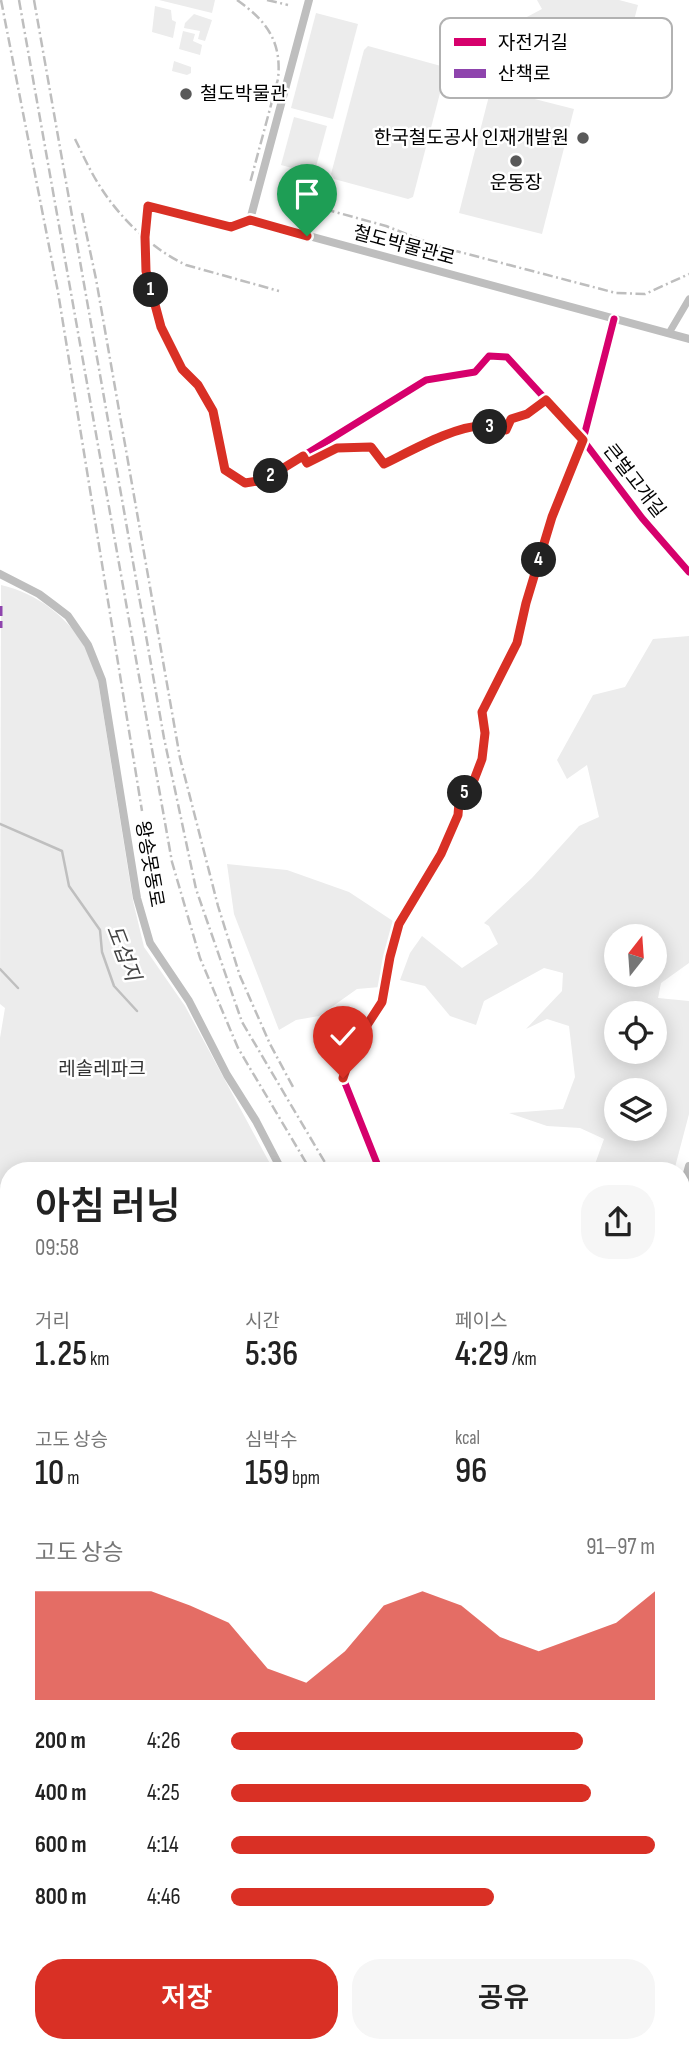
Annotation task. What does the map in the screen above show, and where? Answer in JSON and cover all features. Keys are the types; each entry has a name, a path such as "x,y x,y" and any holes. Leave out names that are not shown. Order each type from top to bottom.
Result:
{"street":[{"path":"309,0 250,220 231,227 148,206 146,271 161,327 182,369 198,385 213,411 225,470 245,483 264,480 305,459 337,448 371,447 384,464 425,443 469,427 484,425 506,430 511,419 527,414 546,400"},
{"name":"철도박물관로","path":"250,220 689,339"},
{"path":"669,332 689,299"},
{"path":"609,340 614,319"},
{"name":"큰벌고개길","path":"305,459 426,380 474,372 489,356 507,356 583,440 642,518 689,572"},
{"path":"376,1162 343,1078 354,1045 382,1002 399,924 441,854 458,815 459,802 474,780 482,759 485,733 482,712 517,643 552,517 583,440 604,359"},
{"name":"왕송못동로","path":"0,574 39,594 68,616 88,645 102,680 136,898 150,943 189,1001 227,1075 277,1162"}],"green space":[{"path":"159,0 215,0 212,13"},
{"path":"537,0 619,0 638,5 635,18 525,18 542,9"},
{"path":"155,6 171,10 172,20 176,22 173,38 152,32"},
{"path":"316,13 358,24 333,119 291,108"},
{"path":"194,14 212,20 205,41 198,39 200,31 184,28"},
{"path":"183,31 195,34 193,41 202,45 200,55 179,49"},
{"path":"368,46 440,66 440,93 413,197 408,199 334,179 331,174 364,50"},
{"path":"174,61 191,67 191,73 187,75 172,71"},
{"name":"운동장","path":"488,98 531,98 574,109 542,234 459,213"},
{"path":"294,117 327,126 314,174 281,165"},
{"name":"레솔레파크","path":"1,585 27,594 50,608 71,627 89,654 98,681 133,901 144,947 185,1006 269,1162 0,1162 0,1038 5,1008 0,1004"},
{"path":"689,636 689,963 667,979 667,924 604,924 604,987 660,987 658,998 689,1001 689,1114 676,1162 596,1162 604,1139 580,1128 547,1126 509,1113 563,1109 575,1077 569,1026 547,1019 526,1029 562,991 563,973 544,968 484,1001 476,1025 450,1016 425,986 400,980 410,953 422,936 462,968 498,944 489,926 484,923 532,878 579,826 599,817 587,765 567,779 557,760 593,695 625,687 653,639"},
{"path":"227,864 287,870 349,892 396,923 380,987 357,989 319,1016 296,1020 279,1030 234,914"}],"waterway":[{"name":"도섭지","path":"0,824 62,851 69,886 100,930 102,952 114,986 137,1011"},
{"name":"도섭지","path":"0,969 18,988"}],"tunnel":[{"path":"604,359 609,340"}],"railway":[{"path":"1,0 58,292 142,811"},
{"path":"19,0 172,862 200,958 238,1048 306,1162"},
{"path":"34,0 164,738 196,889 242,1022 325,1162"},
{"path":"237,0 264,24 275,43 279,66 278,79 250,183"},
{"path":"267,0 288,5"},
{"path":"75,139 109,200 138,232 161,251 186,265 279,291"},
{"path":"288,199 386,226 437,246 616,293 645,294 689,274"},
{"path":"82,213 180,758 218,906 240,976 270,1044 293,1087"}],"marked path":[{"path":"0,606 0,628"}],"cycle path":[{"path":"250,220 231,227 148,206 146,271 161,327 182,369 198,385 213,411 225,470 245,483 264,480 426,380 475,372 489,356 507,357 583,440 642,518 689,572"},
{"path":"376,1162 343,1078 354,1045 382,1002 399,924 441,854 458,815 459,802 482,759 485,733 482,712 517,643 525,603 552,517 583,440 614,319"}],"place":[{"name":"철도박물관","path":"186,94"},
{"name":"한국철도공사 인재개발원","path":"583,138"},
{"name":"운동장","path":"516,161"}],"route":[{"path":"307,236 250,220 231,227 148,206 146,271 161,327 182,369 198,385 213,411 225,470 245,483 264,480 303,456 307,463 337,448 371,447 384,464 425,443 469,427 484,425 506,430 511,419 527,414 546,400 583,440 552,517 517,643 482,712 485,733 482,759 474,780 459,802 458,815 441,854 399,924 382,1002 360,1033 343,1078"}]}
